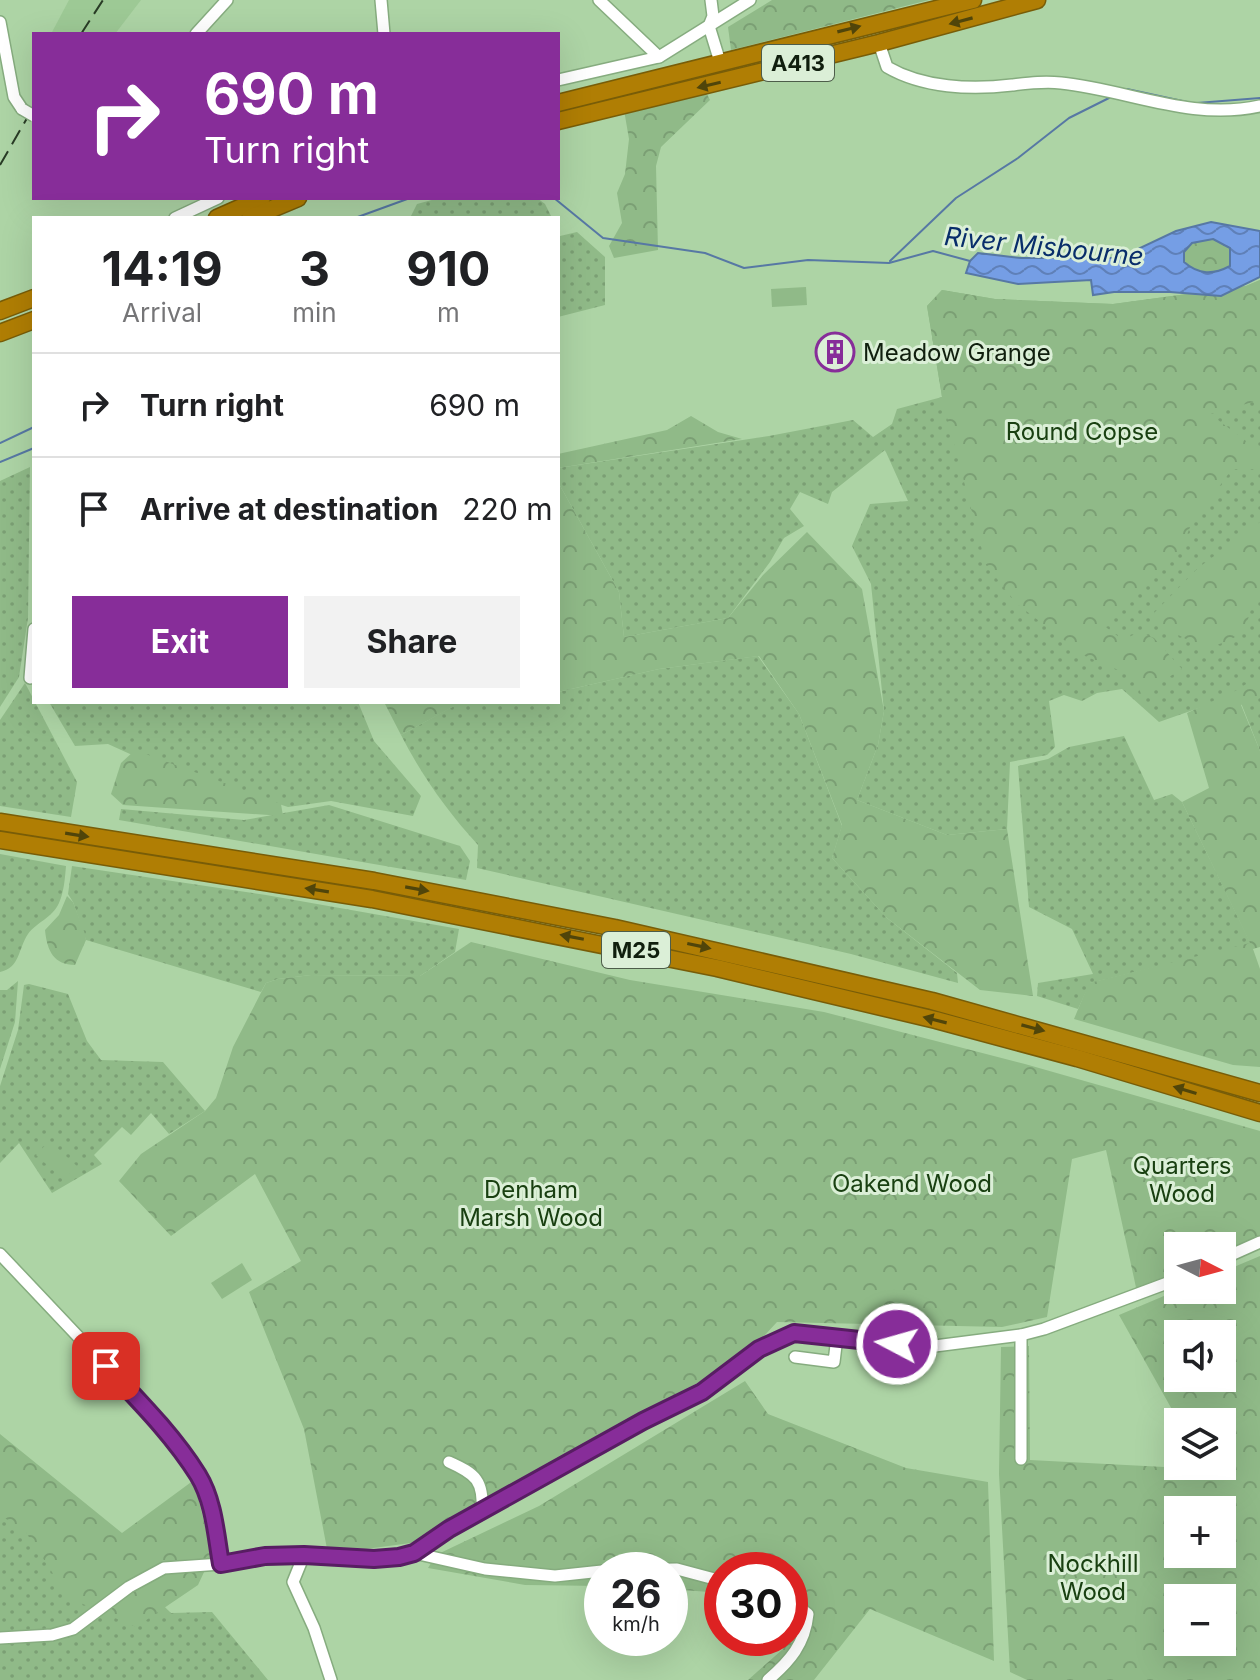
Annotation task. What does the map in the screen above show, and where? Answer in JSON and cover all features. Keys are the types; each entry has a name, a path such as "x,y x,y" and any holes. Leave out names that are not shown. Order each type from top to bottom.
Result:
{"highway":[{"name":"A413","path":"560,102 973,0"},
{"name":"A413","path":"560,121 879,43 1037,0"},
{"path":"222,216 258,200"},
{"path":"255,216 293,200"},
{"path":"0,311 32,299"},
{"path":"0,333 32,321"},
{"name":"M25","path":"0,822 360,879 600,924 932,1001 1260,1093"},
{"name":"M25","path":"0,840 372,899 717,968 936,1020 1260,1113"}],"street":[{"path":"198,32 227,0"},
{"path":"381,0 384,32"},
{"path":"599,0 659,57"},
{"path":"711,0 713,16 709,26 720,62"},
{"path":"560,80 659,57 750,0"},
{"path":"0,22 14,97 22,109 32,115"},
{"path":"879,43 887,67 937,84 977,87 1057,82 1204,111 1260,106"},
{"path":"179,216 214,200"},
{"path":"30,678 32,654"},
{"path":"1236,1253 1260,1242"},
{"path":"0,1254 157,1420 199,1477 213,1515 221,1564"},
{"path":"0,1638 52,1635 73,1629 129,1587 164,1568 221,1564 265,1556 374,1559 414,1553 449,1529 643,1421 702,1392 759,1349 794,1333 927,1347 1021,1335 1164,1284"},
{"path":"1021,1335 1021,1459"},
{"path":"795,1357 834,1362 837,1337"},
{"path":"449,1462 469,1471 479,1481 482,1512"},
{"path":"414,1553 485,1569 555,1576 584,1573"},
{"path":"304,1555 293,1582 314,1628 331,1680"},
{"path":"768,1680 792,1656"}],"shaded area":[{"path":"69,0 141,0 117,32 52,32"}],"green space":[{"path":"772,0 929,0 731,50 728,27"},
{"path":"707,94 710,100 661,147 656,166 658,250 614,258 609,246 622,223 617,193 625,174 629,139 624,110"},
{"path":"432,200 540,200 551,216 411,216 417,204"},
{"path":"577,232 605,257 605,305 560,316 560,236"},
{"path":"1213,239 1230,248 1230,266 1206,272 1184,262 1184,252 1192,243"},
{"path":"1260,280 1260,751 1239,694 1159,722 1122,689 1097,693 1082,701 1064,695 1049,701 1055,747 1047,755 1010,762 1007,829 947,835 857,800 878,745 884,711 871,584 852,546 870,504 908,501 885,450 832,492 828,504 800,492 790,509 804,526 784,538 728,618 624,637 619,592 560,486 560,468 853,420 873,437 892,424 897,409 942,397 927,306 942,290 995,299 1113,304 1246,286"},
{"name":"Round Copse","path":"1260,280 1260,400 1210,414 1254,447 1260,446 1260,469 1232,469 1190,527 1182,548 1103,625 1123,640 1139,632 1154,638 1182,669 1141,694 1135,677 1085,656 1017,604 986,565 943,402 927,306 942,290 995,299 1113,304 1246,286"},
{"path":"806,287 807,305 772,307 771,289"},
{"path":"691,416 718,432 742,439 560,468 560,454 667,430"},
{"path":"30,467 28,618 19,677 0,707 0,481"},
{"path":"560,486 619,592 624,637 728,618 763,575 807,532 862,589 884,711 878,745 857,800 947,835 1007,829 1033,996 980,990 887,918 832,858 842,825 799,714 759,656 659,669 560,692"},
{"path":"1260,522 1260,599 1252,600 1243,629 1232,639 1203,648 1165,628 1154,613 1198,568"},
{"path":"758,656 799,714 842,826 832,858 887,918 957,973 958,983 851,954 477,868 478,845 436,793 401,735 457,704 560,704 560,692 659,669"},
{"path":"1260,675 1260,694 1241,705 1260,751 1260,947 1253,949 1260,969 1260,1067 1233,1065 1074,1019 1089,983 1250,943 1182,802 1209,788 1187,713 1237,690"},
{"path":"25,683 32,696 32,704 36,704 77,782 71,817 0,806 0,720"},
{"path":"50,704 359,704 374,741 421,796 413,816 331,801 288,807 141,759 108,744 75,746"},
{"path":"385,704 458,704 401,735"},
{"path":"1124,736 1154,800 1172,794 1182,802 1251,944 1090,983 1078,1009 1037,996 1038,983 1093,974 1072,929 1029,907 1018,766 1048,759 1069,747"},
{"path":"135,750 281,804 283,816 123,805 111,794 121,763"},
{"path":"329,805 460,846 470,861 466,880 119,820 121,809 244,820"},
{"path":"0,854 66,866 62,894 56,908 28,934 11,966 0,972"},
{"path":"72,866 266,895 459,929 455,952 420,976 311,975 266,983 261,992 86,940 68,894"},
{"path":"67,896 73,902 86,940 75,965 62,962 53,955 45,930 59,915"},
{"name":"Denham Marsh Wood","path":"471,942 630,980 824,1012 1025,1064 1260,1131 1260,1235 1236,1246 1236,1232 1164,1232 1164,1279 1137,1292 1106,1150 1072,1159 1047,1317 1002,1327 777,1322 755,1346 699,1382 411,1543 328,1554 304,1429 249,1292 301,1261 255,1174 171,1236 119,1181 141,1154 205,1111 216,1098 233,1047 266,983 311,975 420,976"},
{"path":"18,981 15,1022 0,1069 0,990 7,990"},
{"path":"24,985 68,994 87,1041 101,1060 163,1062 205,1111 169,1134 151,1113 131,1135 122,1127 94,1155 102,1164 52,1193 19,1143 0,1163 0,1086 18,1030"},
{"path":"49,1141 77,1166 64,1180 36,1155"},
{"name":"Nockhill Wood","path":"1260,1256 1260,1680 1027,1680 1010,1672 999,1474 1001,1347 1029,1346 1030,1460 1164,1467 1164,1480 1236,1480 1236,1408 1171,1408 1119,1315 1164,1296 1164,1304 1236,1304 1236,1266"},
{"path":"242,1263 252,1280 222,1299 211,1283"},
{"path":"745,1381 768,1414 906,1468 988,1482 994,1661 870,1609 814,1680 748,1680 775,1656 808,1656 808,1552 704,1552 704,1592 688,1590 688,1552 584,1552 584,1586 525,1585 428,1568 436,1555 539,1506"},
{"path":"0,1434 122,1533 194,1480 212,1555 198,1585 136,1627 69,1598 25,1531 0,1515"},
{"path":"0,1445 171,1613 212,1612 268,1680 0,1680"}],"water":[{"path":"1211,222 1260,231 1260,277 1221,296 1170,292 1093,295 1091,280 1018,284 966,273 970,261 978,253 1021,258 1119,258 1176,231","holes":["1213,239 1230,248 1230,266 1218,271 1201,271 1184,262 1184,252 1192,243"]}],"waterway":[{"path":"1127,89 1187,102"},
{"path":"890,261 956,198 1018,158 1069,118 1109,98"},
{"path":"1197,103 1260,98"},
{"name":"River Misbourne","path":"360,216 404,200"},
{"name":"River Misbourne","path":"556,200 603,238 705,253 744,268 808,260 889,263 933,251 970,261"},
{"name":"River Misbourne","path":"0,443 32,428"},
{"name":"River Misbourne","path":"0,462 32,449"}],"railway":[{"path":"82,32 103,0"},
{"path":"0,165 32,109"}],"place":[{"name":"Meadow Grange","path":"835,352"}],"route":[{"path":"106,1366 157,1420 199,1477 213,1515 221,1564 265,1556 374,1559 414,1553 449,1529 643,1421 702,1392 759,1349 794,1333 897,1344"}],"park label":[{"name":"Quarters Wood","path":"1182,1179"},
{"name":"Oakend Wood","path":"912,1183"}]}
